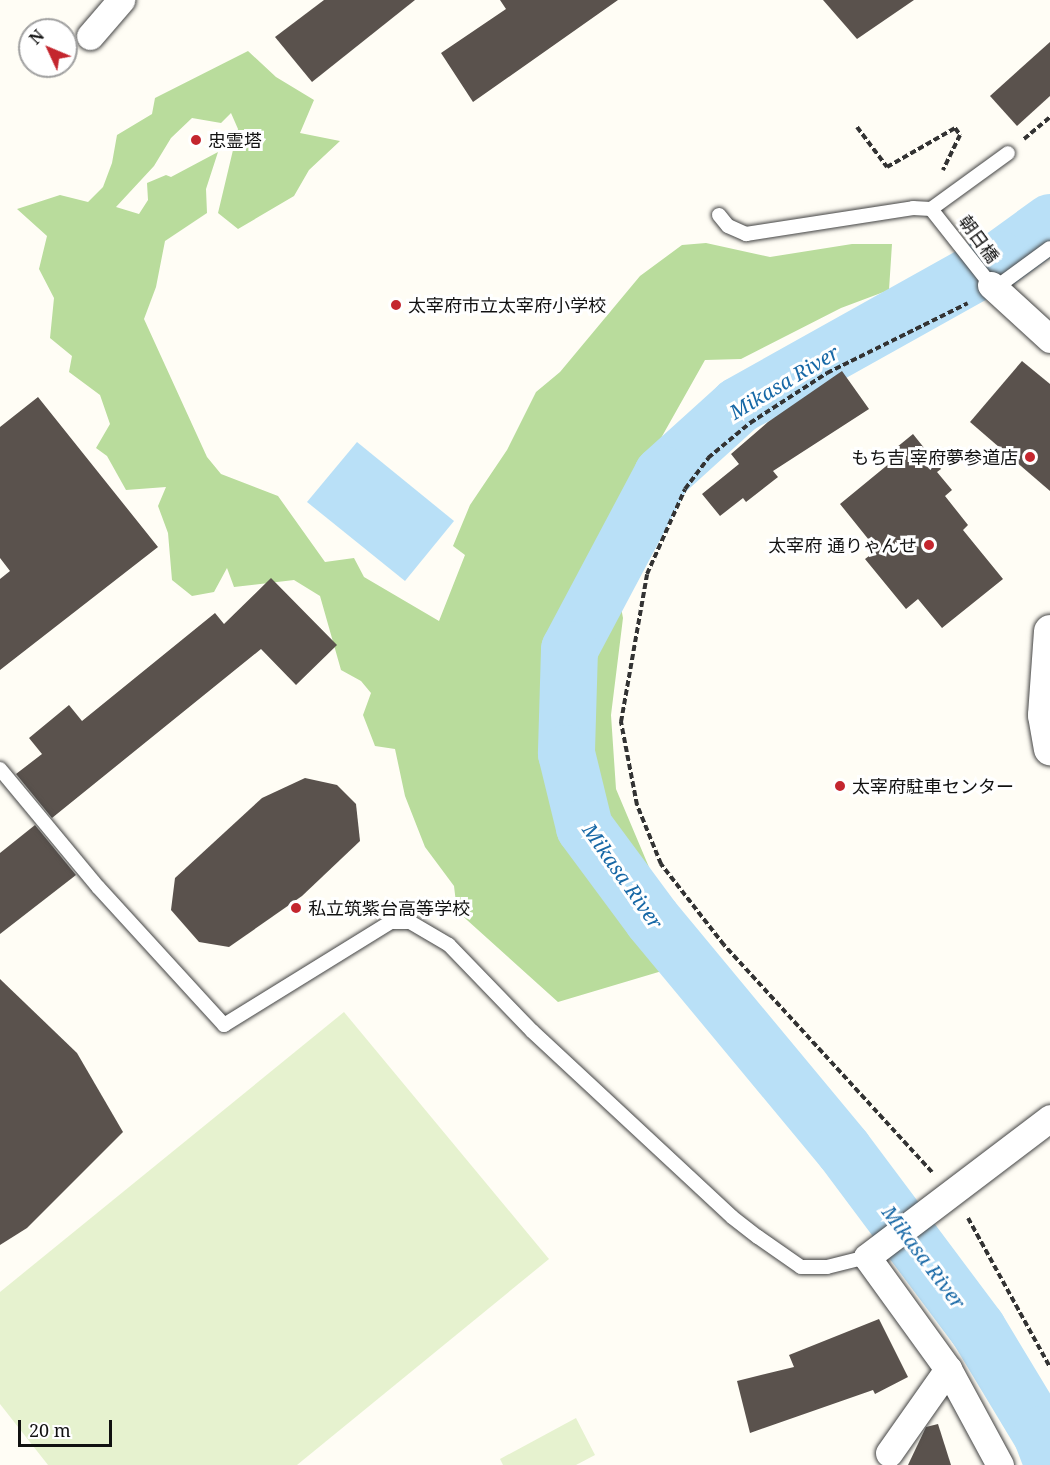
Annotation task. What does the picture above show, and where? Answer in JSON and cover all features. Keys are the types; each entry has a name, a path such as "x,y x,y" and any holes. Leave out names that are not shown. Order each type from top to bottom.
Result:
{"street":[{"path":"90,36 121,0"},
{"path":"993,287 1050,339"},
{"path":"1050,631 1044,715 1050,748"},
{"path":"1000,1465 948,1369 874,1252 1050,1118"},
{"path":"889,1453 948,1369"}],"lane":[{"path":"719,215 728,226 746,234 932,211 1008,153"},
{"name":"朝日橋","path":"932,211 993,287"},
{"path":"993,287 1050,248"},
{"path":"0,769 98,887 224,1025 391,922 410,922 449,945 532,1031 758,1237 801,1267 827,1267 874,1252"}],"path":[{"path":"1008,153 1050,117"},
{"path":"856,127 887,167 955,128 960,135 932,211"},
{"path":"993,287 827,373 750,423 708,458 685,489 647,574 621,722 637,805 661,864 724,945 981,1236 1050,1367"}],"green space":[{"path":"248,51 276,77 314,100 300,133 340,141 309,170 294,196 238,229 218,213 238,129 231,113 221,123 192,118 171,138 154,166 116,207 139,214 148,200 147,183 166,175 171,177 218,152 206,189 207,213 165,241 156,287 144,319 207,457 221,474 278,496 325,562 354,558 364,577 439,621 465,555 453,546 470,505 507,450 536,392 560,372 640,276 682,245 706,243 770,257 852,244 892,244 889,290 841,308 741,359 705,360 607,534 623,618 611,715 616,789 654,879 767,1015 759,1029 662,971 558,1002 457,911 454,886 425,847 405,796 395,749 375,746 363,715 371,693 361,681 341,670 320,596 294,580 234,587 227,568 214,592 192,596 172,580 168,533 158,506 166,487 126,490 107,456 96,448 110,424 100,395 69,372 72,356 50,338 54,298 39,269 47,236 17,209 60,195 88,202 103,187 112,163 117,135 152,114 155,98"},
{"path":"344,1012 549,1259 297,1465 48,1465 0,1404 0,1292"},
{"path":"576,1418 595,1455 576,1465 503,1465 500,1459"}],"water":[{"path":"357,442 454,521 405,581 307,502"}],"building":[{"path":"324,0 415,0 312,82 275,37"},
{"path":"500,0 618,0 473,102 441,53 506,9"},
{"path":"823,0 914,0 857,39"},
{"path":"1050,42 1050,96 1017,126 990,96"},
{"name":"もち吉 宰府夢参道店","path":"1022,361 1050,384 1050,491 970,422"},
{"path":"842,371 869,409 773,471 778,477 746,502 743,498 720,516 702,494 739,464 731,454 768,422"},
{"path":"38,397 158,547 0,670 0,579 10,571 0,558 0,427"},
{"name":"太宰府 通りゃんせ","path":"913,434 941,469 937,472 952,490 945,496 968,525 963,530 1003,579 942,628 918,599 906,609 865,559 877,550 840,504 896,458 891,452"},
{"path":"271,578 337,645 296,685 261,649 52,818 16,774 42,754 29,738 69,705 82,721 215,613 224,624"},
{"path":"305,778 337,785 356,804 360,841 302,896 229,947 199,942 171,910 175,878 262,798"},
{"path":"35,825 76,875 0,934 0,853"},
{"path":"0,979 77,1053 123,1132 27,1228 0,1245"},
{"path":"879,1319 908,1377 875,1394 873,1390 750,1433 737,1381 794,1367 789,1355"},
{"path":"938,1424 951,1465 908,1465 926,1427"}],"waterway":[{"name":"Mikasa River","path":"1050,222 999,259 738,405 662,474 569,649 566,753 584,827 652,919 843,1149 977,1328 1041,1434 1050,1458"}],"place":[{"name":"忠霊塔","path":"196,140"},
{"name":"太宰府市立太宰府小学校","path":"396,305"},
{"name":"もち吉 宰府夢参道店","path":"1030,457"},
{"name":"太宰府 通りゃんせ","path":"929,545"},
{"name":"太宰府駐車センター","path":"840,786"},
{"name":"私立筑紫台高等学校","path":"296,908"}]}
